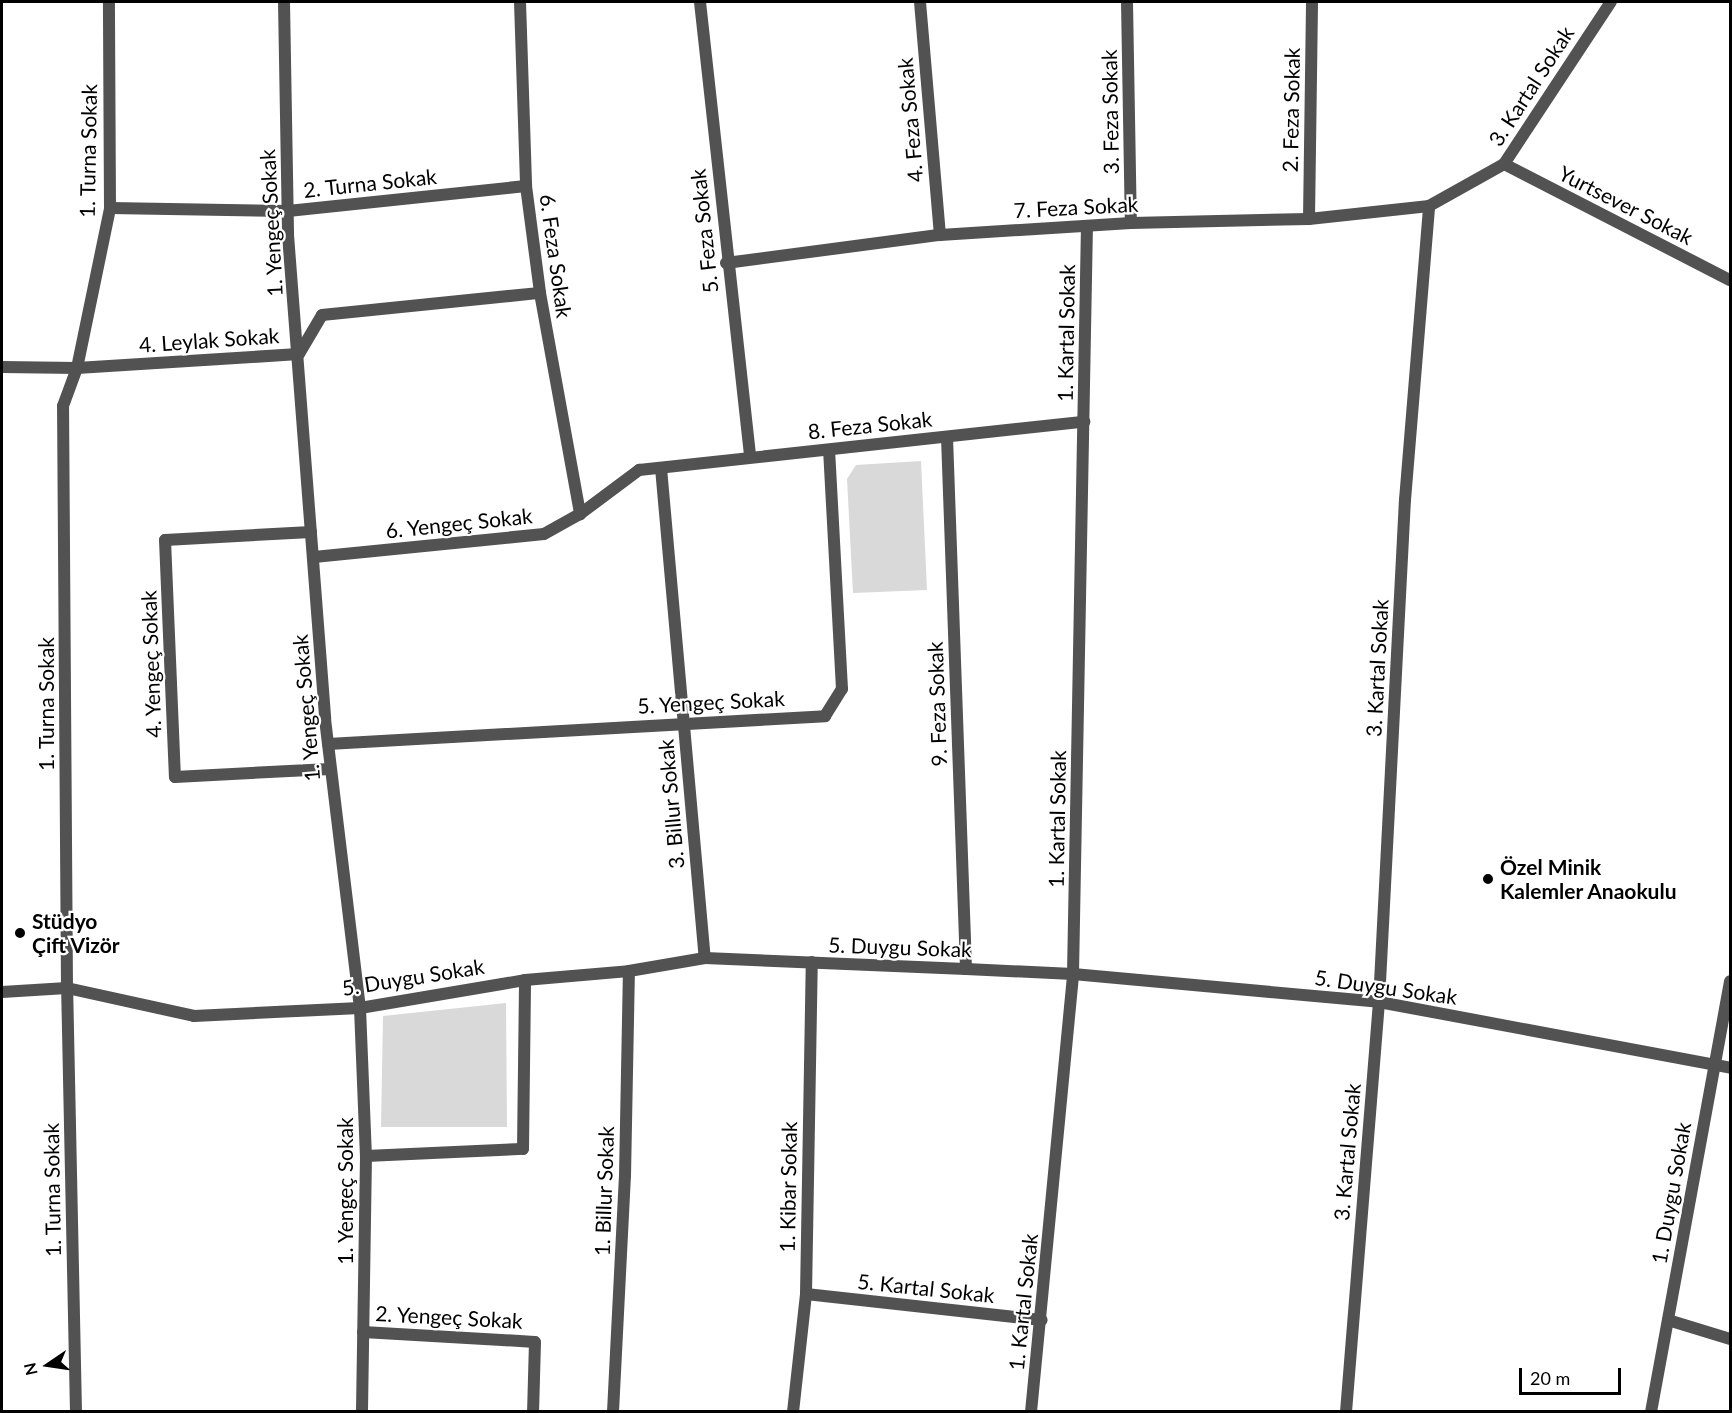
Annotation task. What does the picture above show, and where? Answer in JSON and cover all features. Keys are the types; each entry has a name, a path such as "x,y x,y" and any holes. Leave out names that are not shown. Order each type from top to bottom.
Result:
{"street":[{"name":"1. Turna Sokak","path":"76,1412 67,988 63,406 77,368 110,208 109,2"},
{"name":"1. Yengeç Sokak","path":"284,2 288,211 311,532 330,768 360,1008 366,1156 362,1412"},
{"name":"6. Feza Sokak","path":"520,2 526,186 540,293 580,514"},
{"name":"5. Feza Sokak","path":"700,2 726,263 750,456"},
{"name":"4. Feza Sokak","path":"920,2 939,235"},
{"name":"3. Feza Sokak","path":"1127,2 1131,223"},
{"name":"2. Feza Sokak","path":"1309,219 1312,2"},
{"name":"3. Kartal Sokak","path":"1346,1412 1379,1002 1405,500 1429,206 1504,164 1611,2"},
{"name":"Yurtsever Sokak","path":"1504,164 1731,280"},
{"name":"2. Turna Sokak","path":"110,208 288,211 526,186"},
{"name":"7. Feza Sokak","path":"726,263 939,235 1131,223 1309,219 1429,206"},
{"name":"1. Kartal Sokak","path":"1031,1412 1042,1320 1073,974 1087,226"},
{"name":"4. Leylak Sokak","path":"2,367 77,368 299,354 322,315 540,293"},
{"name":"8. Feza Sokak","path":"661,468 750,456 829,450 1084,422"},
{"name":"9. Feza Sokak","path":"947,437 966,969"},
{"name":"5. Yengeç Sokak","path":"328,744 684,722 825,716 842,689 829,450"},
{"name":"6. Yengeç Sokak","path":"314,557 544,534 580,514 639,470 661,468"},
{"name":"3. Billur Sokak","path":"661,468 705,958"},
{"name":"4. Yengeç Sokak","path":"311,532 165,540 175,777 330,768"},
{"name":"5. Duygu Sokak","path":"2,992 67,988 194,1016 360,1008 525,980 629,971 705,958 966,969 1073,974 1379,1002 1731,1068"},
{"name":"1. Kibar Sokak","path":"793,1412 806,1294 812,963"},
{"name":"1. Billur Sokak","path":"613,1412 625,1176 629,971"},
{"path":"366,1156 523,1149 525,980"},
{"name":"1. Duygu Sokak","path":"1651,1412 1731,981"},
{"name":"5. Kartal Sokak","path":"806,1294 1042,1320"},
{"path":"1668,1320 1731,1338"},
{"name":"2. Yengeç Sokak","path":"363,1332 536,1342 533,1412"}],"shaded area":[{"path":"921,461 927,590 853,593 847,479 856,465"},
{"path":"506,1003 507,1127 381,1127 383,1016"}],"place":[{"name":"Özel Minik Kalemler Anaokulu","path":"1488,879"},
{"name":"Stüdyo Çift Vizör","path":"20,933"}]}
